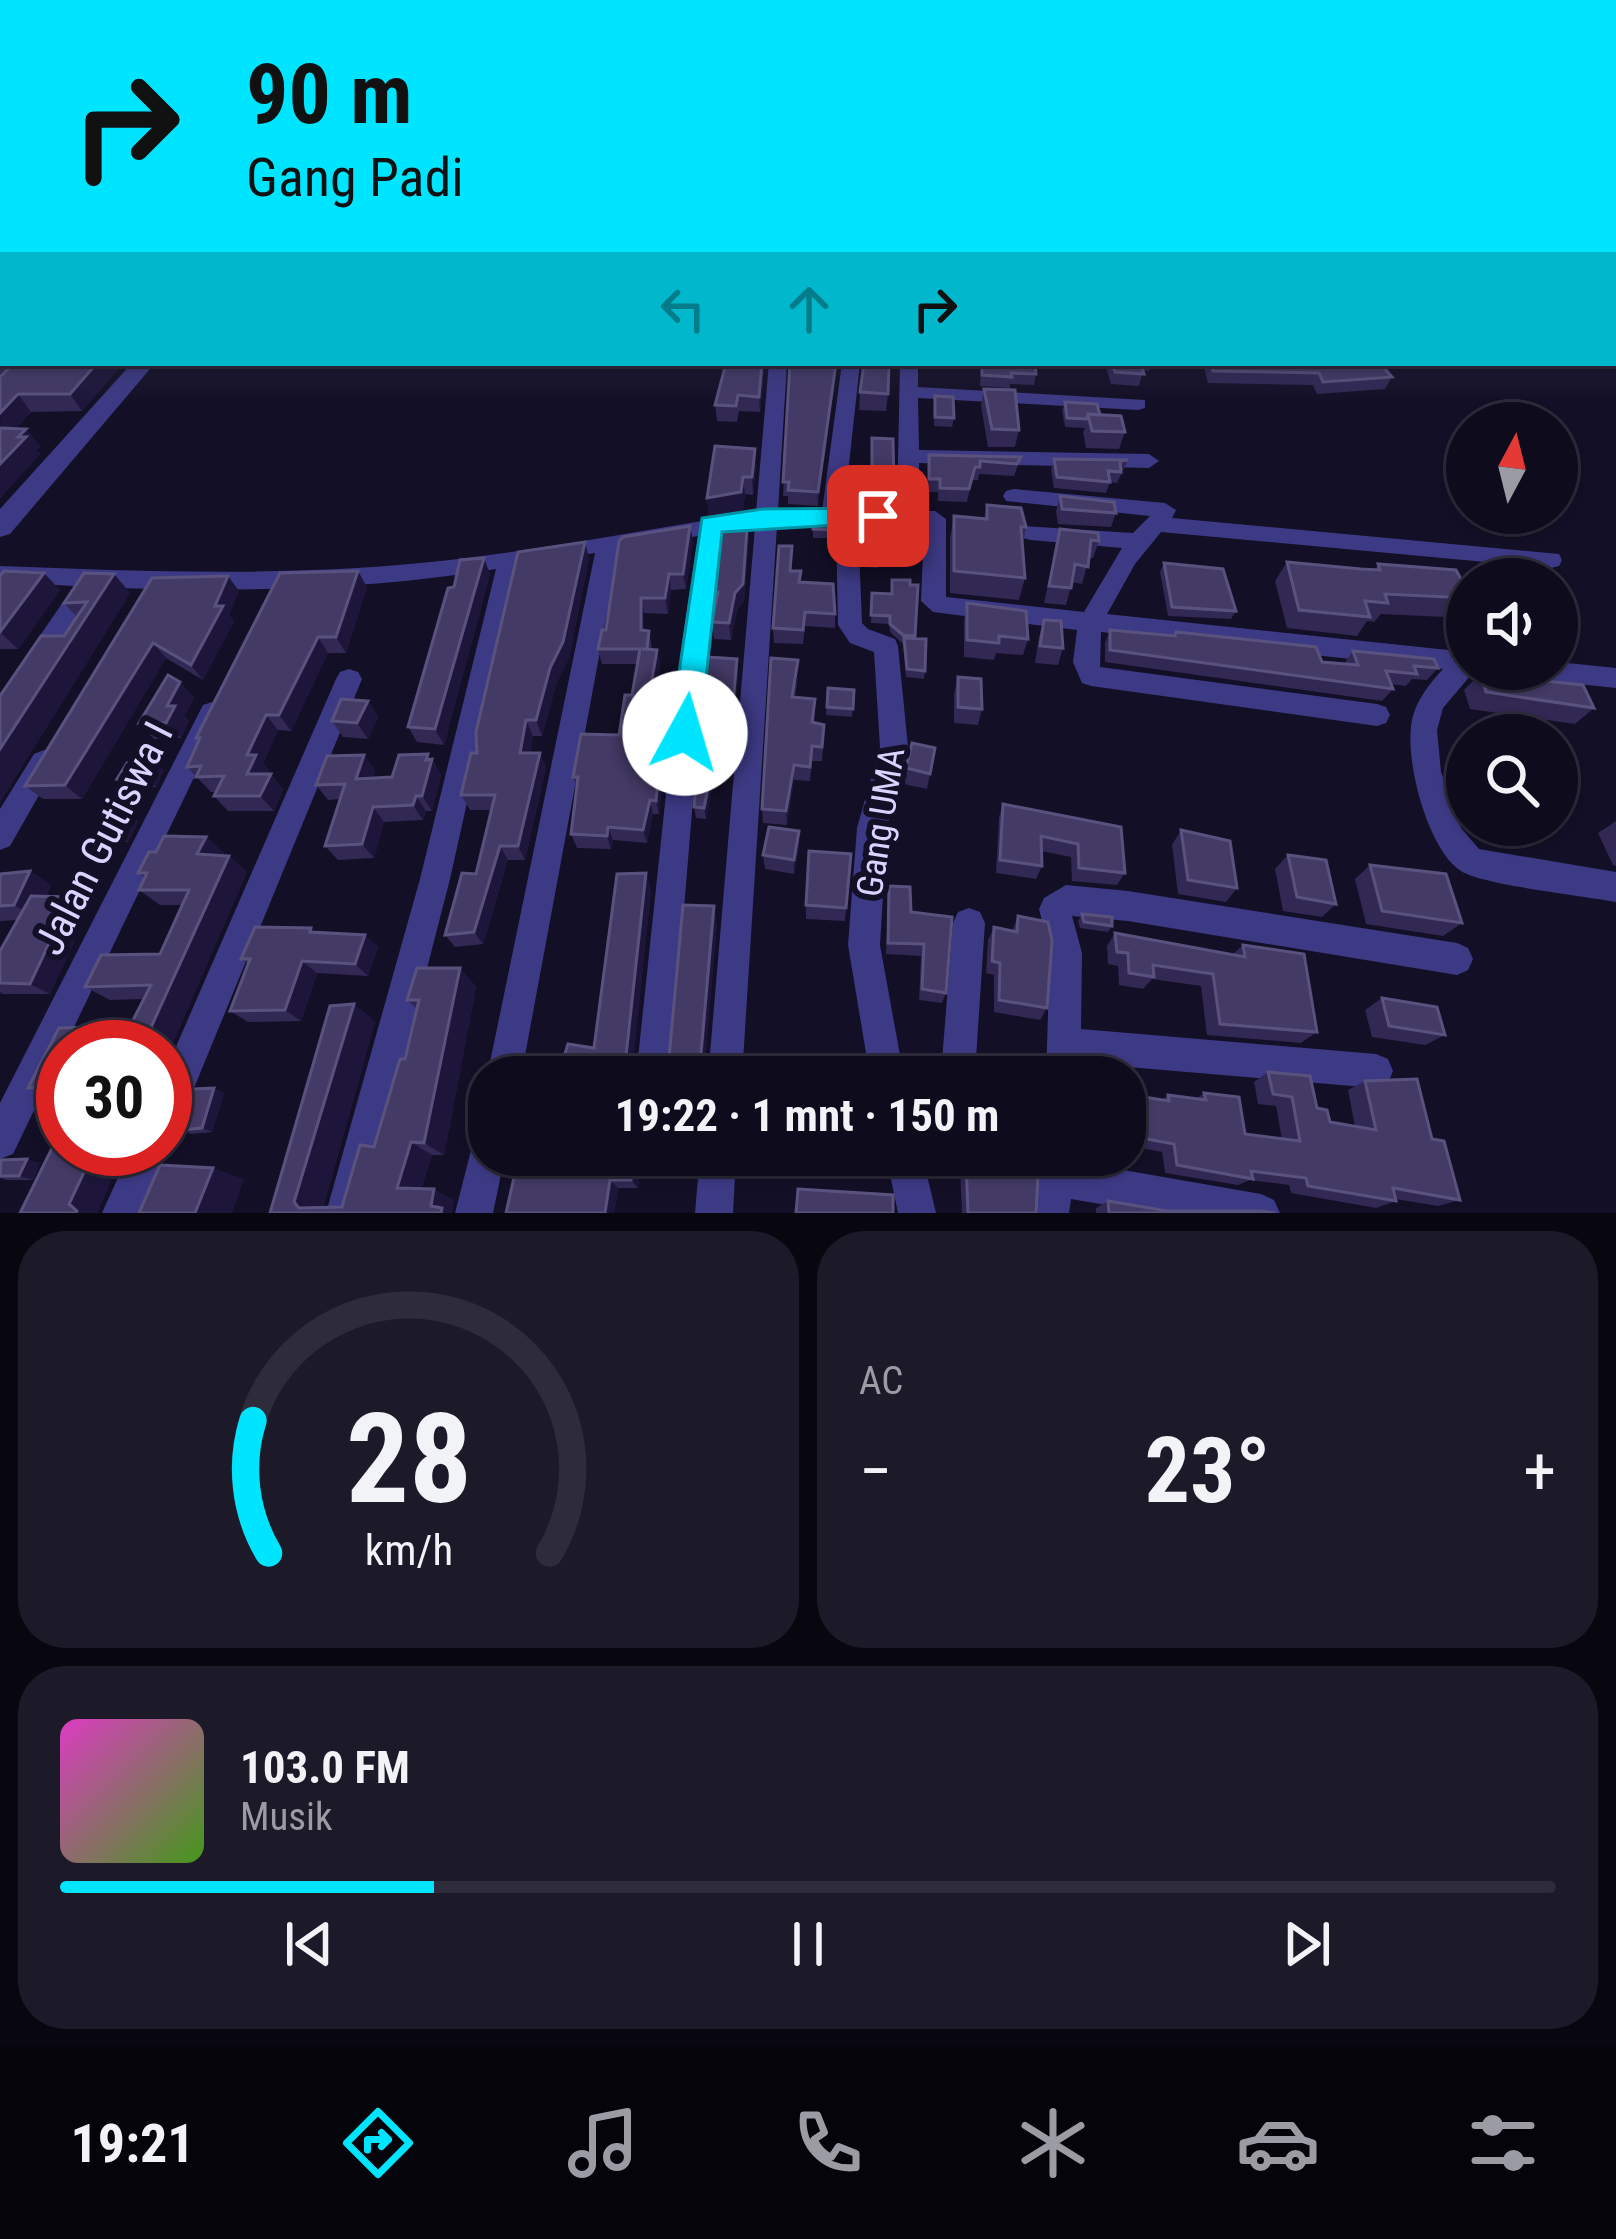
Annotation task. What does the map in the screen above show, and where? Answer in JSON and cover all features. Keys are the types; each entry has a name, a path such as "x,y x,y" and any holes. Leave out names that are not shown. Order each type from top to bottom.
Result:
{"street":[{"path":"0,527 141,366"},
{"path":"726,1056 778,366"},
{"path":"840,516 850,366"},
{"path":"908,516 910,366"},
{"path":"1334,368 1360,366"},
{"path":"909,392 1138,404"},
{"path":"911,456 1149,461"},
{"path":"1014,496 1160,508 1166,514 1137,542 1089,622 1087,672 1098,678 1377,715"},
{"name":"Gang UMA","path":"840,516 850,625 859,636 886,646 896,725 872,828 864,945 883,1056"},
{"path":"0,574 93,578 149,590 452,568 763,518 908,516 935,519 937,605 1446,660"},
{"path":"655,1056 694,643 711,524"},
{"path":"1157,524 1529,558"},
{"path":"1031,532 1137,542"},
{"path":"508,1056 608,541"},
{"path":"345,1213 435,879 509,562"},
{"path":"0,716 93,578"},
{"path":"1578,674 1616,678"},
{"name":"Jalan Gutiswa I","path":"0,1141 230,677"},
{"path":"192,1050 349,680"},
{"path":"1446,684 1424,722 1428,770 1456,852 1472,862 1616,886"},
{"path":"0,836 61,734"},
{"path":"1065,1056 1066,953 1055,910 1066,900 1128,905 1457,959"},
{"path":"959,1056 969,923"},
{"path":"1146,1064 1376,1071"},
{"path":"122,1213 138,1176"},
{"path":"474,1213 482,1176"},
{"path":"714,1213 717,1176"},
{"path":"908,1176 916,1213"},
{"path":"1053,1182 1261,1213"}],"building":[{"path":"11,366 94,366 70,394 18,394 0,413 0,377"},
{"path":"725,366 762,366 759,397 738,395 736,406 715,405"},
{"path":"790,366 836,366 818,492 788,490 789,482 783,482"},
{"path":"864,366 889,366 888,394 860,392"},
{"path":"982,366 1035,366 1036,374 982,375"},
{"path":"1113,366 1142,366 1144,374 1115,372"},
{"path":"1212,366 1383,366 1392,377 1323,382 1319,373 1213,371"},
{"path":"984,389 1015,390 1019,430 992,429"},
{"path":"935,396 953,397 954,418 935,417"},
{"path":"1065,402 1097,404 1100,415 1067,418"},
{"path":"1088,414 1121,416 1125,432 1092,431"},
{"path":"0,428 26,429 18,437 26,437 0,464"},
{"path":"872,438 893,439 894,489 850,488 852,469 872,469"},
{"path":"715,446 755,449 752,477 743,477 741,492 707,498"},
{"path":"929,455 1021,457 1017,464 980,461 969,489 940,488 940,479 929,479"},
{"path":"1054,459 1128,460 1120,461 1121,472 1108,471 1110,482 1057,477"},
{"path":"1060,496 1114,502 1116,513 1062,509"},
{"path":"987,505 1021,508 1026,527 1021,527 1025,578 954,571 954,516 987,519"},
{"path":"748,515 743,584 735,593 729,623 712,622 723,519"},
{"path":"864,518 897,518 897,524 883,523 880,555 865,554"},
{"path":"813,522 832,522 832,530 813,529"},
{"path":"690,526 683,574 669,574 665,598 641,598 641,630 649,631 647,649 642,649 657,650 649,697 667,700 656,801 650,800 643,830 608,827 607,836 571,834 578,777 573,777 581,734 619,735 625,695 632,695 640,649 598,649 602,630 606,630 619,541"},
{"path":"1060,529 1098,533 1099,541 1091,540 1088,567 1075,564 1071,588 1049,586"},
{"path":"585,542 563,642 550,668 536,720 526,720 520,753 540,753 518,846 500,846 474,932 445,935 462,873 476,874 495,795 461,795 471,753 477,753 476,732 518,552"},
{"path":"779,546 792,546 790,571 801,571 799,582 833,584 835,614 805,612 803,630 773,628"},
{"path":"484,558 435,729 408,727 460,560"},
{"path":"1287,562 1380,570 1378,564 1446,569 1446,597 1385,594 1388,603 1365,601 1370,617 1299,610"},
{"path":"1164,563 1223,569 1236,611 1172,607"},
{"path":"4,571 44,573 0,632 0,576"},
{"path":"358,571 336,637 318,637 279,715 266,715 247,755 256,755 247,774 271,774 260,796 214,796 224,776 196,777 201,766 187,767 200,738 196,738 280,573"},
{"path":"84,573 114,574 0,749 0,696 41,636 64,636 87,602 64,603"},
{"path":"228,576 215,606 223,606 191,665 153,643 65,785 25,786 152,578"},
{"path":"892,580 918,585 915,636 903,635 890,624 890,616 871,615 872,593 892,594"},
{"path":"967,603 1026,611 1028,639 967,640"},
{"path":"1044,620 1061,621 1063,648 1040,646"},
{"path":"1110,630 1316,647 1322,662 1358,665 1353,651 1434,659 1438,668 1414,666 1417,674 1386,671 1393,689 1110,650"},
{"path":"904,638 926,639 925,671 907,669"},
{"path":"707,657 737,659 729,749 716,748 704,808 694,807"},
{"path":"771,658 798,660 792,697 815,699 812,722 824,725 822,747 812,746 810,767 794,765 786,811 762,809"},
{"path":"168,675 180,682 167,706 175,706 166,723 139,723"},
{"path":"958,677 981,679 982,709 958,707"},
{"path":"1578,684 1583,685 1594,708 1486,692 1578,690"},
{"path":"828,688 854,690 853,709 827,707"},
{"path":"341,699 368,701 357,723 332,721"},
{"path":"912,743 935,748 930,774 906,768"},
{"path":"428,754 426,760 432,759 422,796 416,796 413,805 373,807 362,844 325,846 345,784 316,785 327,756 364,755 356,779 392,777 399,755"},
{"path":"127,763 156,763 147,779 117,779"},
{"path":"1003,804 1121,827 1125,873 1079,868 1078,844 1041,836 1042,866 1000,860"},
{"path":"129,814 119,834 102,835 113,815"},
{"path":"769,827 799,831 794,860 763,855"},
{"path":"1181,830 1230,841 1237,888 1188,880"},
{"path":"164,836 206,837 197,854 229,856 154,1020 133,1020 151,985 85,987 101,955 160,954 189,890 139,890 147,873 138,873 149,852 156,852"},
{"path":"809,851 851,854 846,908 806,905"},
{"path":"1288,855 1326,860 1336,904 1297,897"},
{"path":"1370,865 1446,874 1462,923 1382,911"},
{"path":"30,871 14,905 0,906 0,874"},
{"path":"646,873 626,1056 564,1056 568,1044 594,1048 617,874"},
{"path":"889,886 910,887 911,912 952,917 946,993 922,989 924,944 888,943"},
{"path":"31,896 71,897 30,984 0,983 0,951"},
{"path":"683,905 714,906 701,1056 669,1056"},
{"path":"1082,914 1112,917 1112,926 1084,922"},
{"path":"1018,916 1048,922 1052,941 1047,1008 999,1000 1000,963 992,961 994,927 1017,932"},
{"path":"255,927 365,935 355,964 302,961 285,1010 230,1011 250,959 241,959"},
{"path":"1115,933 1245,957 1243,945 1304,954 1317,1032 1220,1024 1213,974 1153,965 1154,977 1129,973 1128,953 1117,952"},
{"path":"417,968 460,968 424,1143 411,1142 397,1188 434,1189 431,1206 442,1208 441,1213 270,1213 330,1006 354,1004 294,1202 299,1208 342,1207 360,1145 374,1147 400,1059 405,1059 419,1000 407,1000"},
{"path":"1382,998 1437,1007 1445,1035 1389,1026"},
{"path":"1268,1072 1310,1076 1317,1108 1327,1110 1330,1122 1376,1130 1365,1081 1417,1079 1432,1139 1444,1141 1460,1200 1393,1188 1396,1201 1308,1186 1306,1178 1251,1171 1253,1179 1177,1165 1174,1144 1146,1139 1146,1097 1206,1100 1204,1093 1239,1097 1245,1134 1300,1141 1292,1097 1273,1094"},
{"path":"214,1088 202,1128 192,1129 192,1095 194,1089"},
{"path":"27,1159 19,1176 0,1176 1,1160"},
{"path":"192,1167 213,1168 195,1213 139,1213 155,1176 192,1176"},
{"path":"38,1176 82,1176 69,1204 76,1213 20,1213"},
{"path":"514,1176 631,1176 631,1180 610,1180 605,1213 506,1213"},
{"path":"967,1176 1038,1176 1036,1213 968,1213"},
{"path":"798,1189 893,1195 893,1213 796,1213"},
{"path":"1108,1201 1167,1211 1276,1213 1109,1213"}],"route":[{"path":"685,733 711,524 878,516"}]}
